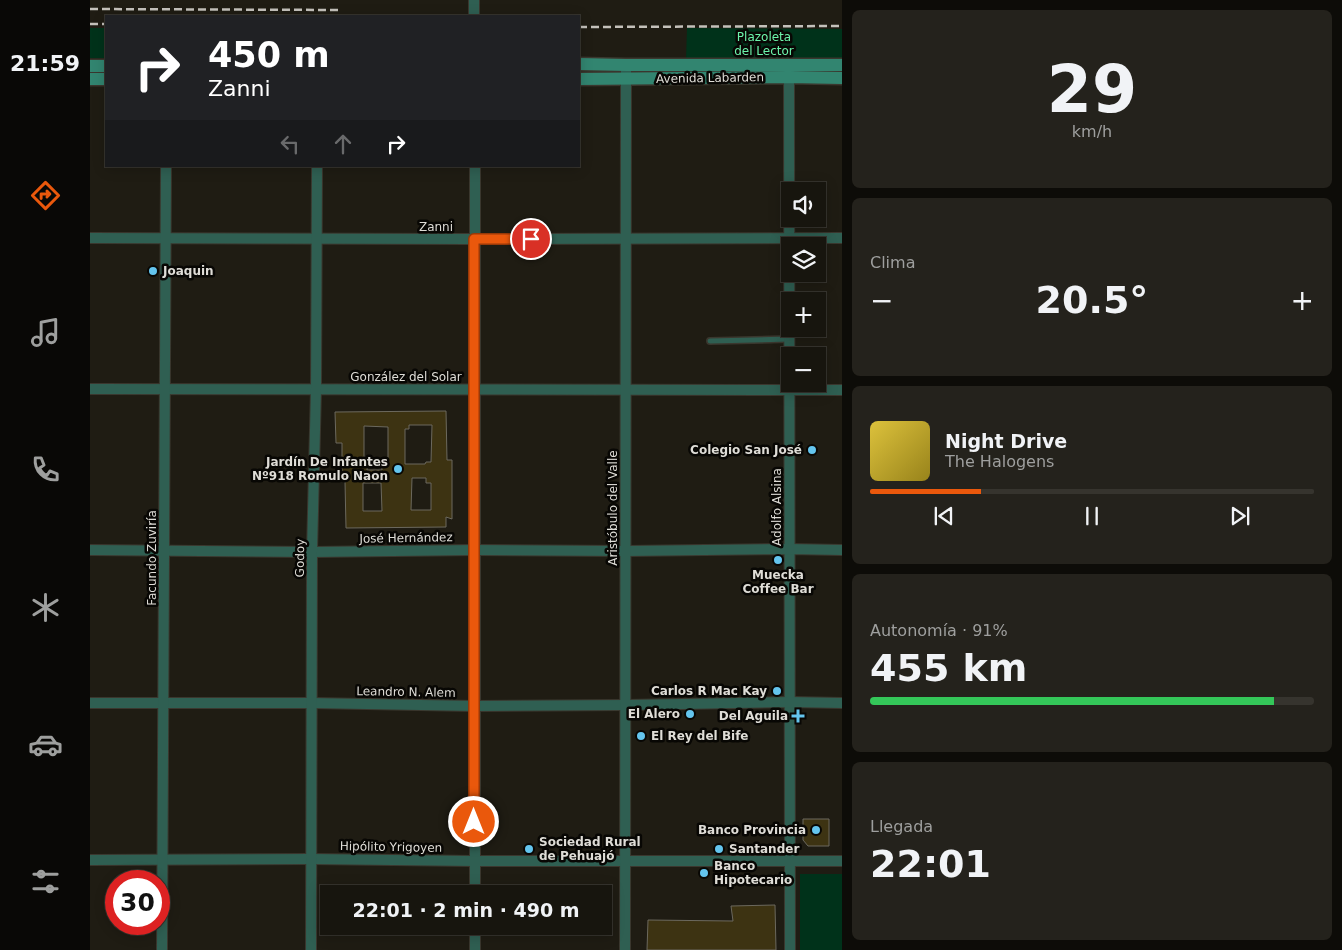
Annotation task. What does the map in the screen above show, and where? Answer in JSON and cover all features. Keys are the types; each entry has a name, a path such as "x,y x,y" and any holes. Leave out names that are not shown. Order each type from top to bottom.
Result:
{"main road":[{"name":"Avenida Labarden","path":"580,64 789,71 842,78"},
{"name":"Avenida Labarden","path":"580,79 626,79 789,71 842,65"},
{"path":"90,66 105,66"},
{"path":"90,79 105,79"}],"street":[{"path":"474,0 474,15"},
{"name":"Aristóbulo del Valle","path":"625,950 626,65"},
{"name":"Adolfo Alsina","path":"789,71 789,237"},
{"name":"Facundo Zuviría","path":"162,950 166,167"},
{"name":"Godoy","path":"311,950 312,552 316,390 317,167"},
{"path":"474,885 475,167"},
{"name":"Zanni","path":"90,238 626,239 781,237"},
{"name":"Zanni","path":"826,238 842,238"},
{"name":"Adolfo Alsina","path":"789,282 789,347"},
{"name":"González del Solar","path":"90,389 781,390"},
{"name":"González del Solar","path":"826,390 842,390"},
{"name":"Adolfo Alsina","path":"789,392 790,950"},
{"name":"José Hernández","path":"90,550 312,552 842,550"},
{"name":"Leandro N. Alem","path":"90,704 312,703 474,706 842,703"},
{"name":"Hipólito Yrigoyen","path":"90,860 842,861"},
{"path":"474,935 474,950"}],"lane":[{"path":"710,340 789,339"}],"green space":[{"path":"90,28 105,28 105,58 90,58"},
{"name":"Plazoleta del Lector","path":"687,28 842,29 842,60 686,59"},
{"path":"800,874 842,874 842,950 800,950"}],"building":[{"path":"446,411 447,460 452,460 452,519 446,517 446,527 346,528 345,481 342,481 342,443 336,443 335,412","holes":["409,425 432,425 431,462 426,462 425,464 405,464 405,429 409,429","364,426 388,427 388,464 382,464 382,470 367,470 367,464 364,464","412,478 426,478 426,483 431,483 431,510 411,510","363,483 381,483 382,511 363,511"]},
{"name":"Banco Provincia","path":"803,819 829,819 829,846 808,846 803,840"},
{"path":"775,905 776,950 647,950 648,920 733,921 731,906"}],"railway":[{"path":"90,9 338,10"},
{"path":"90,24 105,24"},
{"path":"580,27 842,26"}],"place":[{"name":"Joaquin","path":"153,271"},
{"name":"Colegio San José","path":"812,450"},
{"name":"Jardín De Infantes Nº918 Romulo Naon","path":"398,469"},
{"name":"Muecka Coffee Bar","path":"778,560"},
{"name":"Carlos R Mac Kay","path":"777,691"},
{"name":"El Alero","path":"690,714"},
{"name":"Del Aguila","path":"798,716"},
{"name":"El Rey del Bife","path":"641,736"},
{"name":"Banco Provincia","path":"816,830"},
{"name":"Sociedad Rural de Pehuajó","path":"529,849"},
{"name":"Santander","path":"719,849"},
{"name":"Banco Hipotecario","path":"704,873"}],"route":[{"path":"474,822 474,239 531,239"}]}
